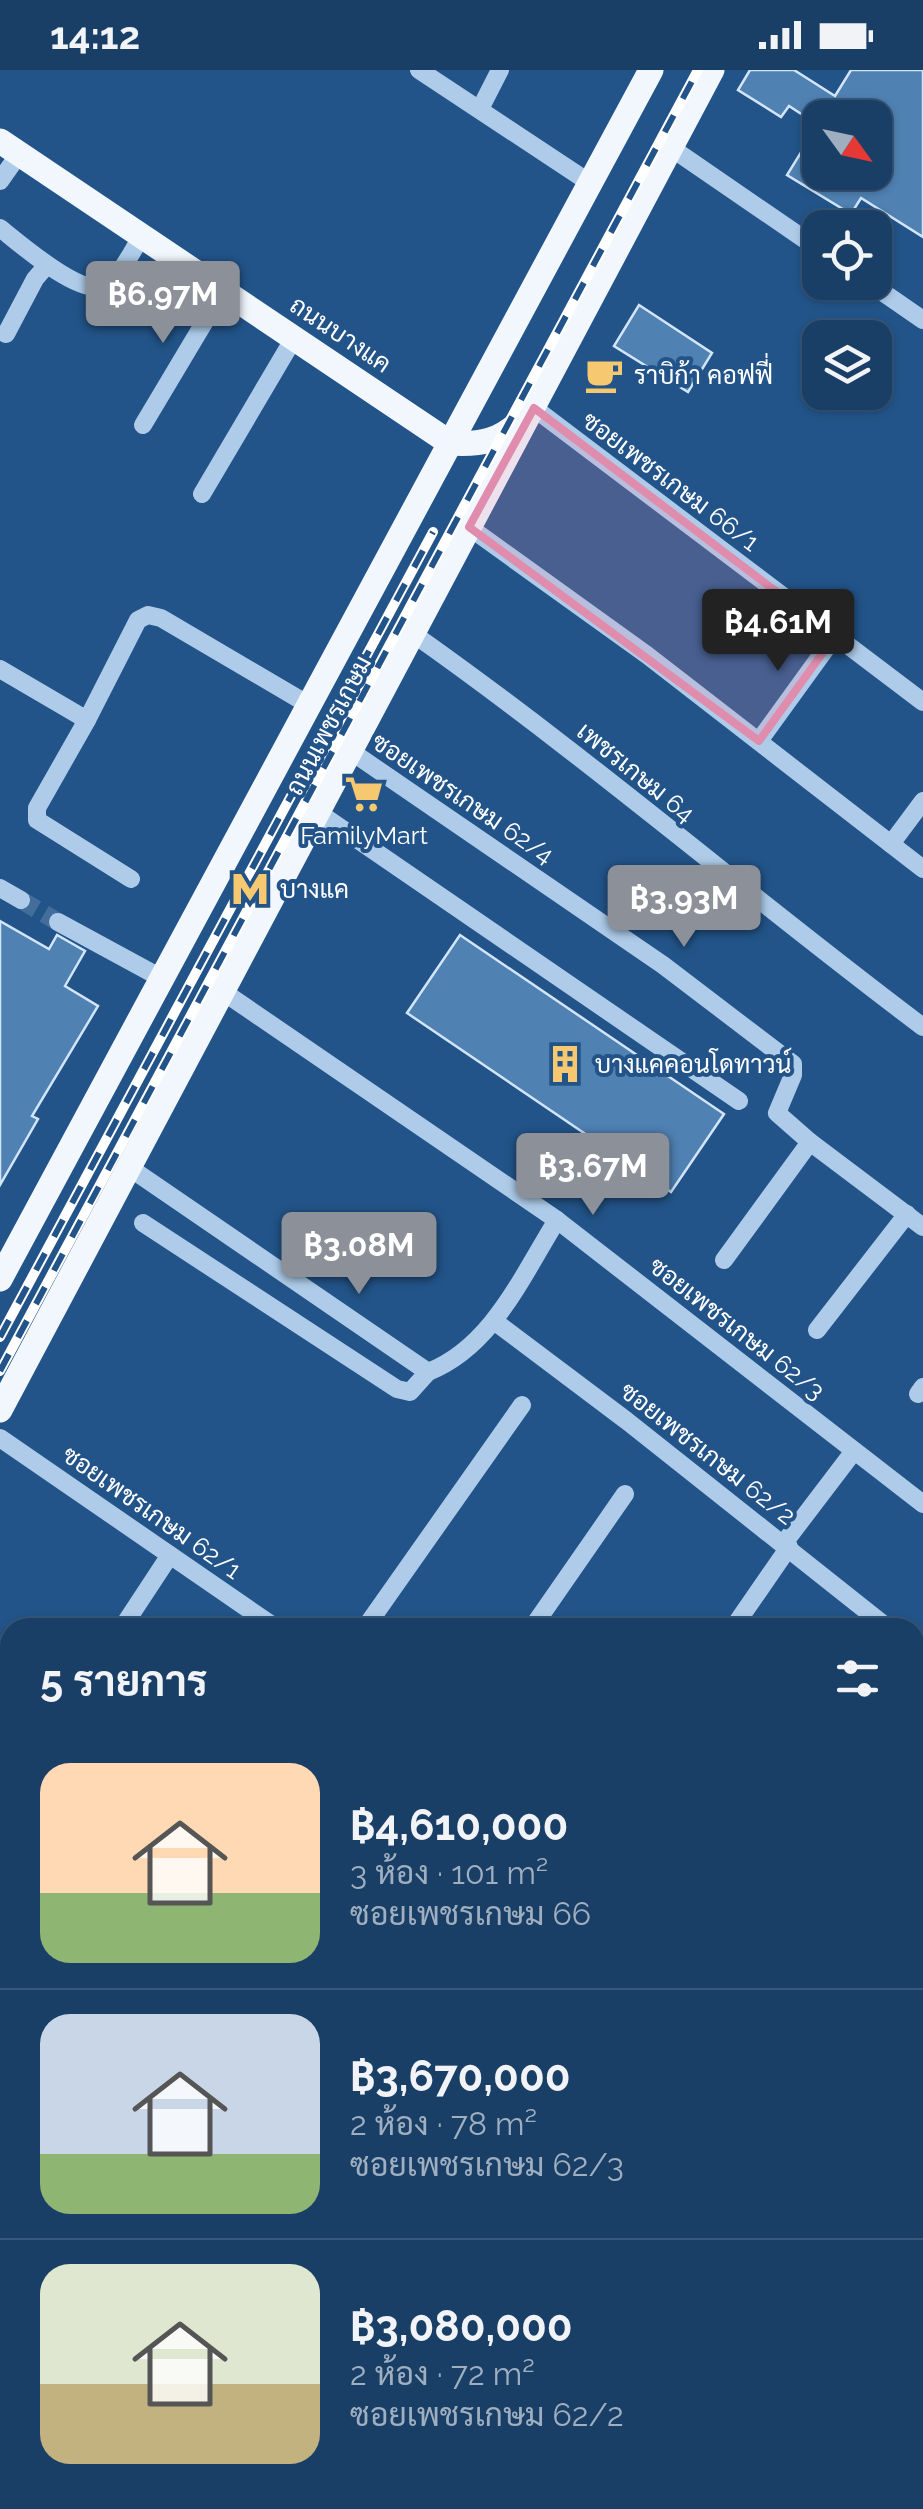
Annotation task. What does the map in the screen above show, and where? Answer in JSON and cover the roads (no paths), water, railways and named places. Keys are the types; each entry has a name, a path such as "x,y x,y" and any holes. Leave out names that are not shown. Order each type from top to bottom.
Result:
{"main road":[{"name":"ถนนเพชรเกษม","path":"0,1279 651,70"},
{"name":"ถนนเพชรเกษม","path":"0,1410 712,70"},
{"name":"ถนนบางแค","path":"10,147 450,443"},
{"path":"450,443 500,438 534,408"}],"street":[{"path":"419,70 590,183"},
{"path":"480,109 500,70"},
{"path":"0,181 10,147"},
{"path":"670,147 802,238"},
{"path":"0,228 48,265 87,287 102,287 113,278 142,236"},
{"path":"6,334 35,279 48,265"},
{"path":"143,425 224,291"},
{"path":"892,299 923,320"},
{"path":"202,494 294,338"},
{"name":"ซอยเพชรเกษม 66/1","path":"534,408 923,702"},
{"path":"469,527 648,655 923,870"},
{"path":"131,879 37,820 39,800 87,720 138,620 148,615 171,623 310,706"},
{"name":"เพชรเกษม 64","path":"412,633 503,697 798,933 923,1027"},
{"path":"759,741 835,636"},
{"path":"0,670 87,720"},
{"name":"ซอยเพชรเกษม 62/4","path":"349,750 664,965 793,1064 794,1075 777,1112 810,1142 923,1226"},
{"path":"891,844 923,802"},
{"path":"316,811 739,1101"},
{"path":"0,888 21,900"},
{"path":"58,922 163,978"},
{"name":"ซอยเพชรเกษม 62/3","path":"222,991 557,1220 923,1504"},
{"path":"724,1260 810,1142"},
{"path":"130,1168 428,1372"},
{"path":"817,1330 907,1214"},
{"path":"143,1223 406,1393 428,1372 452,1362 494,1321 557,1220"},
{"path":"304,1328 322,1300"},
{"name":"ซอยเพชรเกษม 62/2","path":"494,1321 876,1618"},
{"path":"363,1366 378,1340"},
{"path":"372,1618 522,1405"},
{"name":"ซอยเพชรเกษม 62/1","path":"0,1438 261,1618"},
{"path":"739,1618 854,1451"},
{"path":"539,1618 624,1494"},
{"path":"129,1618 170,1555"}],"tunnel":[{"path":"21,900 58,922"}],"railway":[{"path":"0,1371 698,70"},
{"path":"0,1337 433,532"}],"place":[{"name":"ราบิก้า คอฟฟี่","path":"604,375"},
{"name":"FamilyMart","path":"364,794"},
{"name":"บางแค","path":"250,889"},
{"name":"บางแคคอนโดทาวน์","path":"565,1064"}]}
